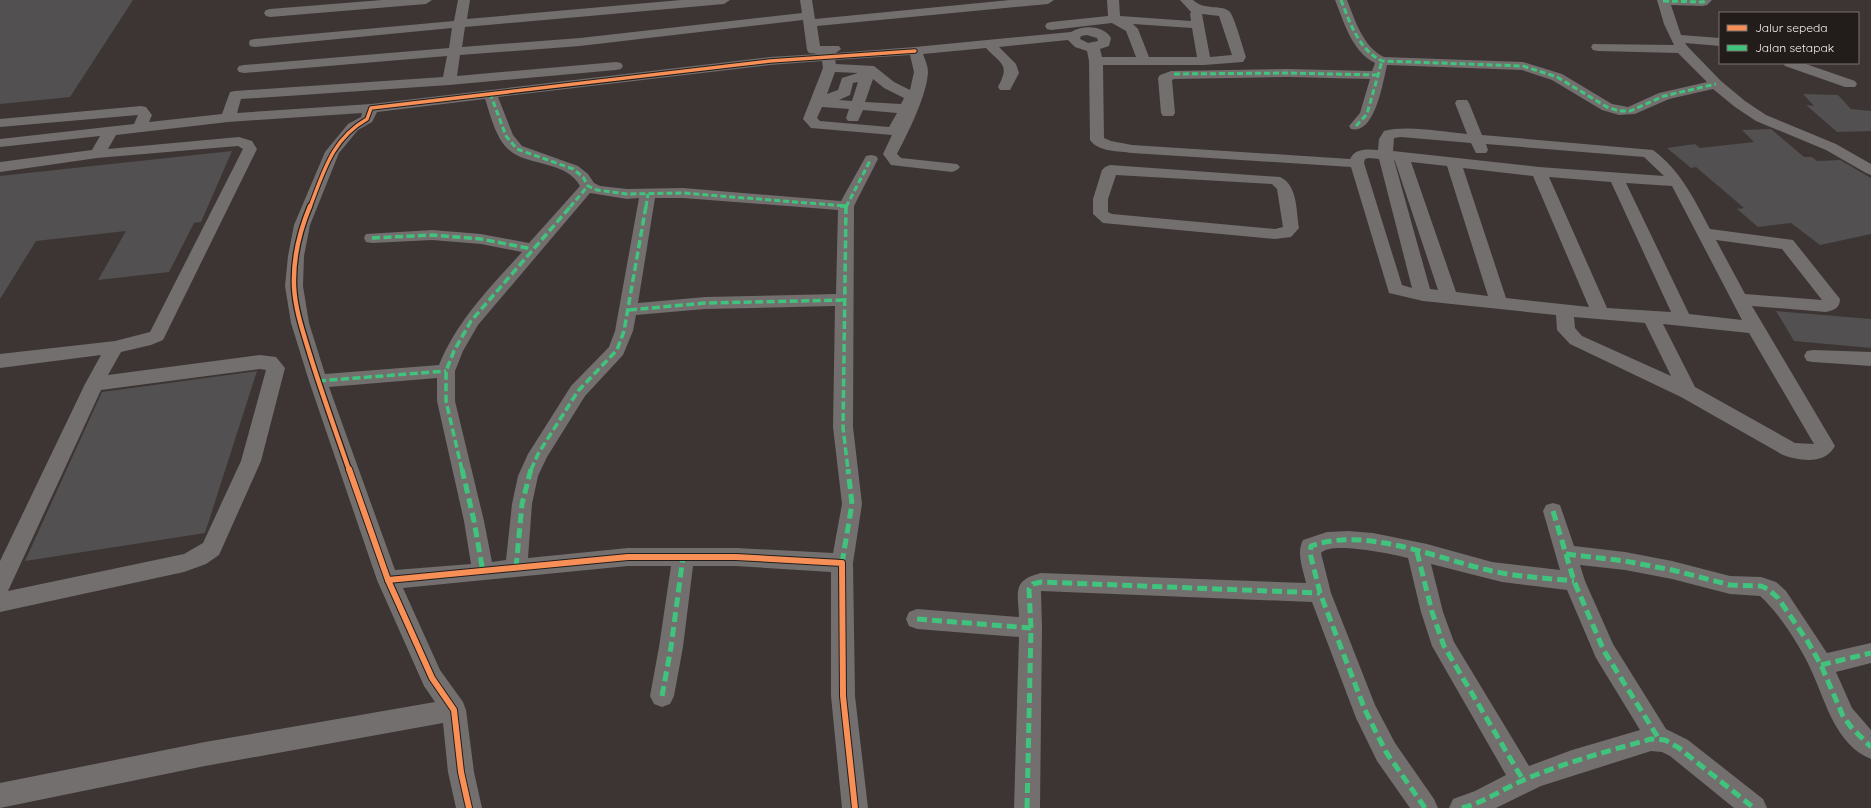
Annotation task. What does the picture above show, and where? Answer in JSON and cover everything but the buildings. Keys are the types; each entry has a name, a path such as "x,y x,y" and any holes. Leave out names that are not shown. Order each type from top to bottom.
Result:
{"street":[{"path":"228,118 244,69 255,43 278,0"},
{"path":"270,13 426,0"},
{"path":"449,81 458,25 464,0"},
{"path":"255,43 458,25 548,14 724,0"},
{"path":"806,0 814,50"},
{"path":"244,69 401,55 580,42 810,20 1048,0"},
{"path":"1113,0 1114,19"},
{"path":"1341,0 1355,33 1368,52 1374,58 1382,61 1523,66 1557,77 1607,107 1619,112 1630,111 1664,96 1716,84"},
{"path":"1706,0 1703,2 1663,0 1670,24 1680,43 1716,84 1761,118 1831,147 1871,170"},
{"path":"1191,5 1197,25 1204,61"},
{"path":"0,143 228,118 371,108 770,61 829,63 915,51 1074,36 1074,39 1078,44 1094,54 1144,60 1204,61 1234,60 1239,57 1225,14 1191,5"},
{"path":"1114,19 1132,29 1144,60"},
{"path":"235,95 449,81 652,62 814,50 1114,19 1197,25"},
{"path":"1598,48 1719,42"},
{"path":"989,44 1011,67 1012,73 1005,87"},
{"path":"915,51 920,66 920,78 899,136 890,154 896,162 952,167"},
{"path":"1094,54 1097,140 1107,145 1122,148 1265,159 1357,163"},
{"path":"1356,126 1367,114 1382,61"},
{"path":"829,63 868,72 889,86 912,97 896,129 858,128 816,125 812,123 810,119 818,101 829,63"},
{"path":"1793,64 1850,84"},
{"path":"818,101 841,95 845,92 847,81 868,72"},
{"path":"858,128 858,103 868,72"},
{"path":"1168,113 1166,78 1171,75 1288,73 1377,75"},
{"path":"858,128 861,122 886,114 884,105 889,86"},
{"path":"490,93 506,136 517,149 530,155 573,169 583,177 588,186 597,190 648,194 683,193 846,206"},
{"path":"818,101 907,106"},
{"path":"1462,103 1488,166"},
{"path":"371,108 367,119 353,127 332,152 302,225 296,256 294,286 300,323 318,381 388,580 432,678 454,710 461,772 469,808"},
{"path":"0,123 141,110 145,115 139,128"},
{"path":"97,154 111,130"},
{"path":"1449,297 1386,140 1390,134 1394,133 1648,154 1657,160 1677,182 1755,328 1825,446 1820,450 1809,453 1790,450 1688,392 1576,340 1566,330 1565,310"},
{"path":"0,167 97,154 239,141 247,144 250,150 157,336 151,340 115,347 0,360"},
{"path":"1110,170 1275,180 1281,183 1285,188 1291,228 1285,233 1276,234 1109,219 1102,215 1099,210 1102,192 1110,170 1122,148"},
{"path":"1677,182 1538,172 1367,153 1358,157 1357,163 1395,289 1410,294 1499,302 1601,314 1683,319 1755,328"},
{"path":"1393,155 1423,295"},
{"path":"855,808 843,696 842,563 852,504 843,427 846,206 871,160"},
{"path":"1453,162 1499,302"},
{"path":"1538,172 1601,314"},
{"path":"1616,177 1683,319"},
{"path":"483,572 474,520 446,401 446,372 454,351 471,321 588,186"},
{"path":"516,568 522,504 528,476 538,454 578,391 617,350 624,331 629,310 648,194"},
{"path":"1704,233 1787,244 1791,246 1831,299 1831,304 1826,306 1739,299"},
{"path":"372,238 432,235 481,239 532,249"},
{"path":"629,310 705,303 844,300"},
{"path":"1651,318 1688,392"},
{"path":"0,584 94,384 115,347"},
{"path":"1812,356 1871,359"},
{"path":"0,602 184,563 198,558 211,549 251,461 276,368 270,362 260,362 94,384"},
{"path":"318,381 446,372"},
{"path":"1553,512 1574,581 1604,651 1659,739"},
{"path":"1425,808 1375,731 1320,593 1310,553 1311,546 1316,543 1333,539 1366,540 1494,571 1574,581"},
{"path":"1417,552 1432,612 1444,646 1523,780"},
{"path":"1566,554 1625,561 1672,570 1730,585 1764,586 1778,598 1808,642 1821,665 1843,716 1851,727 1871,747"},
{"path":"388,580 628,557 736,557 842,563"},
{"path":"662,696 671,648 683,557"},
{"path":"1027,808 1031,628 1029,588 1033,584 1041,582 1320,593"},
{"path":"918,619 1031,628"},
{"path":"1821,665 1871,653"},
{"path":"0,796 198,755 454,710"},
{"path":"1462,808 1477,805 1523,780 1586,757 1651,739 1659,739 1679,748 1754,808"}],"marked path":[{"path":"1341,0 1352,26 1362,44 1368,52 1382,61 1474,63 1523,66 1557,77 1607,107 1619,111 1630,111 1664,96 1716,84"},
{"path":"1663,1 1703,2 1706,0"},
{"path":"1356,126 1367,114 1382,61"},
{"path":"1174,74 1288,73 1377,75"},
{"path":"490,93 506,136 517,149 530,155 573,169 583,177 588,186 597,190 627,194 683,193 846,206"},
{"path":"842,563 852,504 843,427 846,206 871,159"},
{"path":"483,572 474,521 446,401 446,371 454,351 471,321 588,186"},
{"path":"516,568 522,504 528,476 538,454 578,391 617,350 624,331 648,194"},
{"path":"372,238 432,235 481,239 532,249"},
{"path":"629,310 705,303 844,300"},
{"path":"318,381 446,371"},
{"path":"1553,511 1574,581 1604,651 1659,739"},
{"path":"1425,808 1386,752 1365,710 1320,593 1310,553 1311,546 1327,540 1348,539 1373,542 1427,553 1502,573 1574,581"},
{"path":"1417,552 1432,612 1444,646 1523,780"},
{"path":"1566,554 1625,561 1672,570 1730,585 1761,586 1768,589 1778,598 1808,642 1821,665 1843,716 1851,727 1871,747"},
{"path":"662,696 671,647 683,557"},
{"path":"1027,808 1031,628 1029,589 1033,584 1041,582 1320,593"},
{"path":"917,619 1031,628"},
{"path":"1821,665 1871,653"},
{"path":"1462,808 1479,803 1541,773 1651,739 1665,740 1679,748 1754,808"}],"cycle path":[{"path":"469,808 461,772 454,710 432,678 388,580 318,381 300,323 294,286 296,256 302,225 332,152 353,127 367,119 371,108 770,61 915,51"},
{"path":"388,580 628,557 736,557 842,563 843,696 855,808"}]}
